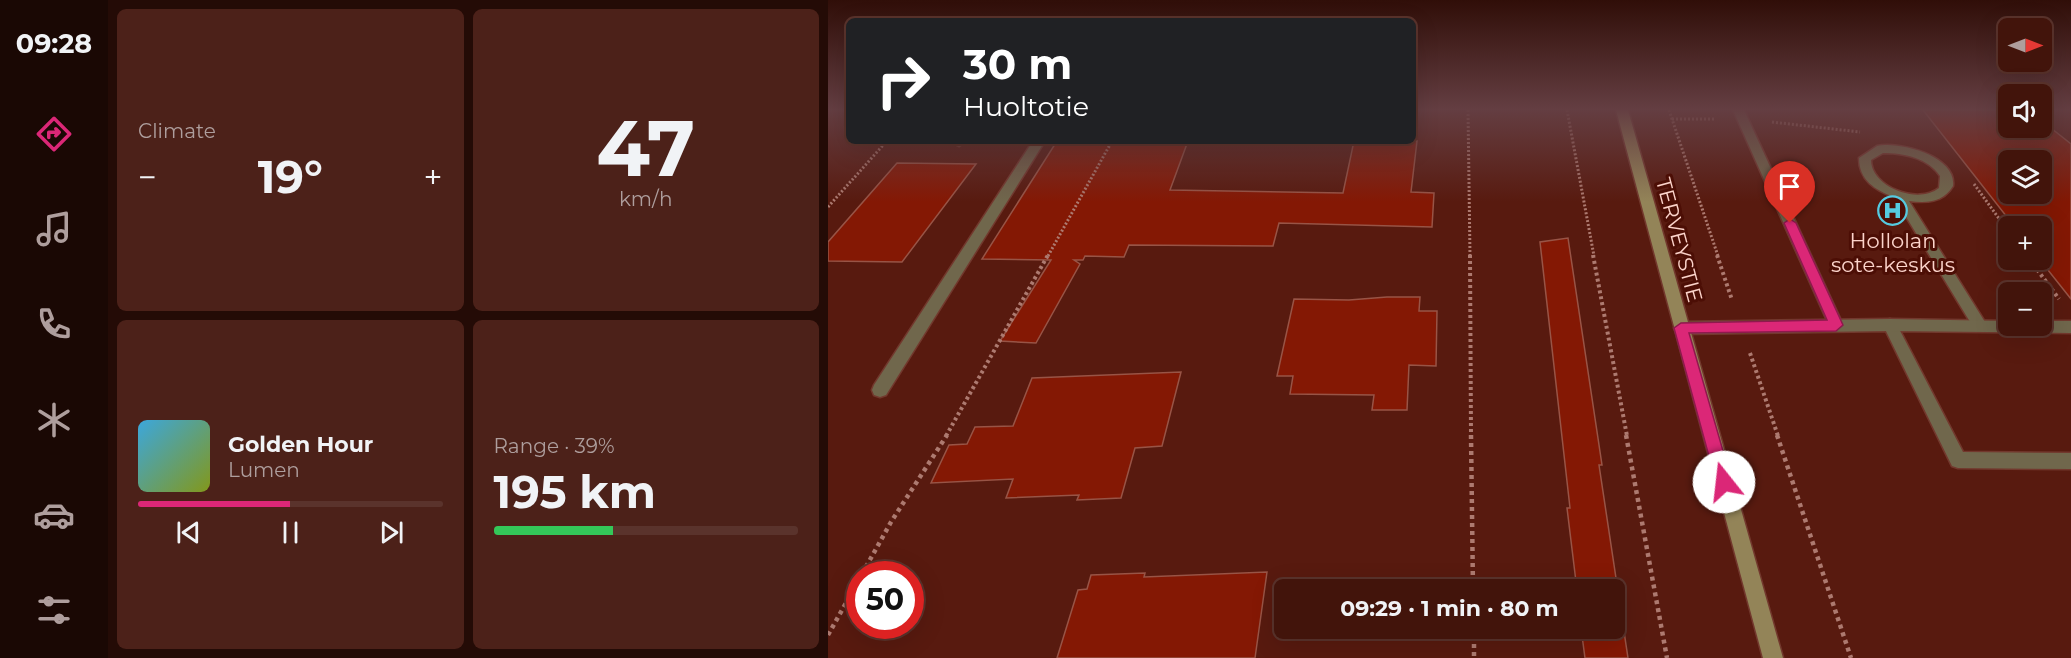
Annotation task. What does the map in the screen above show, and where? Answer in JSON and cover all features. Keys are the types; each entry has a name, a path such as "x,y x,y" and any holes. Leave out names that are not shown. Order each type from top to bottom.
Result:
{"main road":[{"name":"TERVEYSTIE","path":"1630,141 1773,658"}],"street":[{"path":"1752,141 1836,325"},
{"path":"880,390 1037,144"},
{"path":"1898,194 1913,198 1938,196 1945,191 1948,184 1947,177 1932,161 1907,151 1881,149 1865,158 1866,173 1874,181 1898,194 1980,326"},
{"path":"1681,328 1836,325 2071,327"},
{"path":"1890,325 1958,460 2071,461"}],"path":[{"path":"1468,141 1473,579"},
{"path":"1573,141 1667,658"},
{"path":"1680,141 1851,658"},
{"path":"828,207 884,144"},
{"path":"869,561 891,522 956,420 1110,144"},
{"path":"2038,270 2065,306"},
{"path":"828,635 846,603"},
{"path":"1474,639 1474,658"}],"building":[{"path":"1417,141 1411,192 1434,193 1432,227 1279,223 1273,246 1129,245 1124,257 1085,256 1083,260 1074,260 1080,264 1036,343 1000,341 1051,260 982,259 1055,144 1187,144 1170,190 1343,193 1353,144 1416,144"},
{"path":"1947,141 2067,141 2071,144 2071,299 2048,270 2052,270 2052,216 2006,216"},
{"path":"897,163 976,164 902,262 828,261 828,242"},
{"path":"1568,238 1602,465 1599,465 1616,579 1576,579 1567,508 1570,508 1540,242"},
{"path":"1420,297 1419,311 1437,311 1436,366 1409,365 1407,410 1372,410 1374,395 1290,394 1293,376 1277,376 1294,299 1349,300"},
{"path":"1181,372 1162,446 1135,448 1121,498 1077,500 1079,495 1006,498 1013,479 931,483 949,445 967,444 975,427 1013,426 1032,378"},
{"path":"1267,572 1255,658 1057,658 1078,590 1087,589 1091,575 1145,573 1144,577"},
{"path":"1625,638 1628,658 1585,658 1582,639"}],"place":[{"name":"Hollolan sote-keskus","path":"1893,210"}],"route":[{"path":"1724,482 1681,328 1836,325 1790,223"}]}
